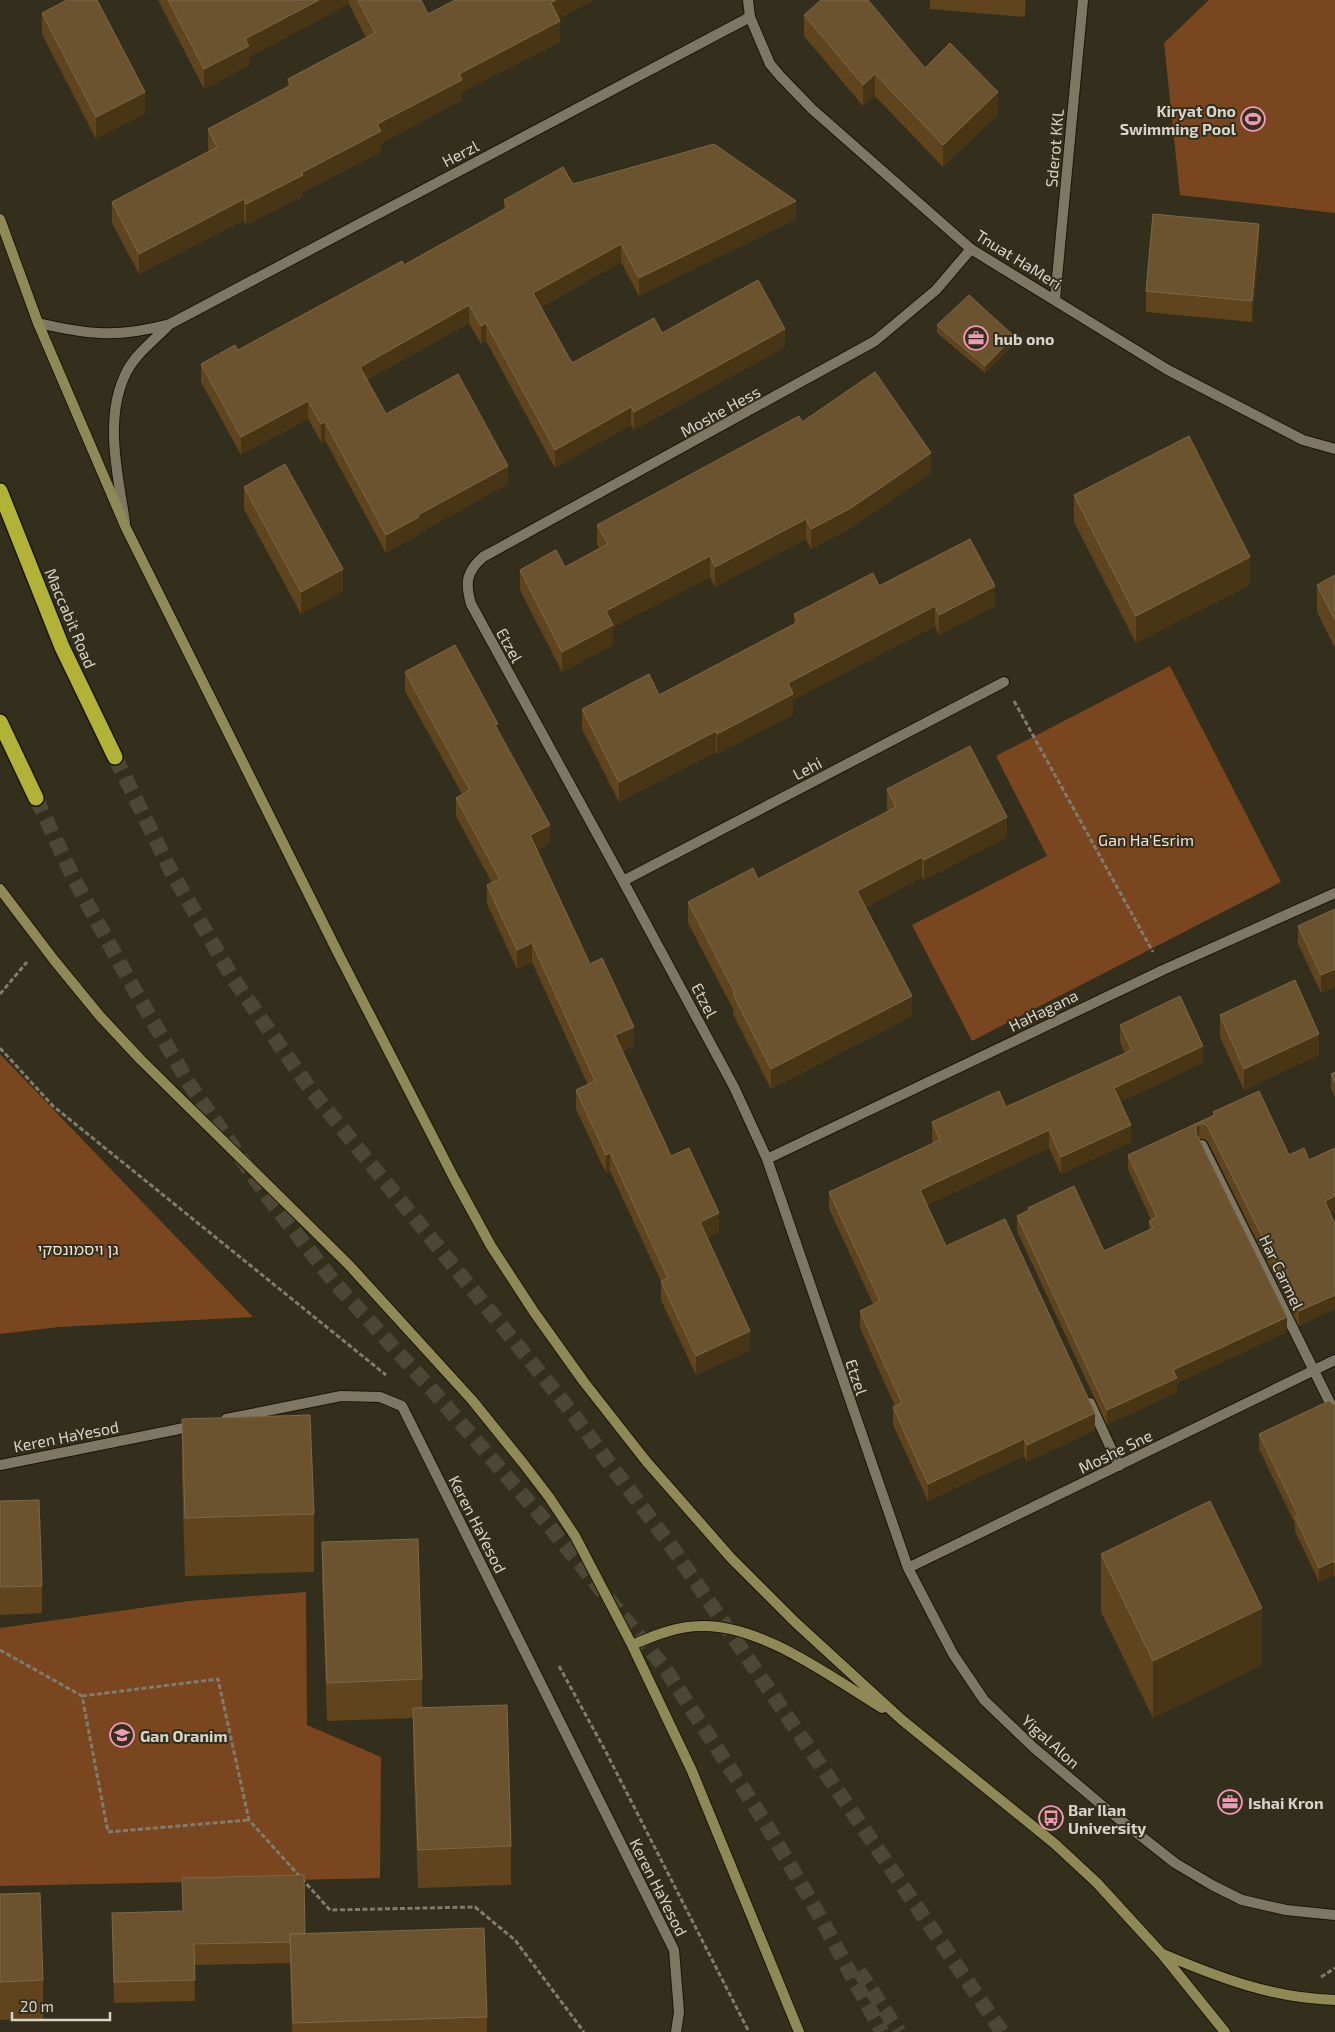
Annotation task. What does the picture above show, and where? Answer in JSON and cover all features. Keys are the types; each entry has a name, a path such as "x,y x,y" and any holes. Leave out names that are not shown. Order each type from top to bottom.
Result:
{"highway":[{"name":"Maccabit Road","path":"0,492 62,647 115,757"},
{"path":"0,722 36,798"}],"main road":[{"path":"0,219 38,323 126,528 455,1180 491,1246 528,1304 589,1389 646,1461 731,1558 795,1622 902,1720 1054,1844 1097,1882 1162,1954 1225,2032"},
{"path":"0,889 41,944 99,1015 141,1060 349,1265 472,1400 523,1463 575,1536 632,1646 692,1771 799,2032"},
{"path":"632,1646 672,1630 701,1626 740,1631 778,1645 902,1720"},
{"path":"1162,1954 1211,1974 1262,1990 1288,1996 1335,2000"}],"street":[{"path":"748,0 750,17"},
{"name":"Sderot KKL","path":"1055,299 1084,0"},
{"name":"Tnuat HaMeri","path":"750,17 770,64 781,77 812,109 971,248 1168,370 1303,440 1335,449"},
{"name":"Herzl","path":"170,324 750,17"},
{"name":"Moshe Hess","path":"468,577 473,566 483,557 875,341 936,290 971,248"},
{"path":"38,323 77,331 119,334 141,332 170,324"},
{"path":"126,528 116,462 114,421 119,390 128,370 142,350 170,324"},
{"name":"Etzel","path":"468,577 466,589 470,604 624,880 734,1087 767,1159 870,1460"},
{"name":"Lehi","path":"624,880 1004,682"},
{"name":"HaHagana","path":"767,1159 1163,970 1335,893"},
{"name":"Har Carmel","path":"1202,1145 1335,1412"},
{"name":"Moshe Sne","path":"908,1568 1335,1360"},
{"path":"1086,1394 1118,1466"},
{"name":"Keren HaYesod","path":"0,1465 341,1396 380,1396 402,1406 674,1950 679,2012 676,2032"},
{"name":"Yigal Alon","path":"870,1460 908,1568 952,1654 984,1700 1034,1747 1104,1807 1175,1863 1242,1900 1311,1914 1335,1915"}],"path":[{"path":"1004,682 1163,970"},
{"path":"0,994 41,944"},
{"path":"0,1048 53,1106 391,1380"},
{"path":"0,1650 82,1696 218,1679 249,1820 330,1910 475,1907 515,1940 584,2032"},
{"path":"554,1657 606,1752 748,2032"},
{"path":"82,1696 108,1832 249,1820"}],"green space":[{"name":"Kiryat Ono Swimming Pool","path":"1209,0 1335,0 1335,213 1180,195 1164,43"},
{"name":"Gan Ha'Esrim","path":"1170,666 1281,882 972,1041 912,925 1047,856 996,756"},
{"name":"גן ויסמונסקי","path":"0,1054 253,1317 59,1327 0,1334"},
{"path":"306,1592 307,1725 381,1757 380,1878 0,1886 0,1628 189,1601"}],"building":[{"path":"67,0 97,0 145,92 96,117 42,13"},
{"path":"168,0 319,0 245,39 249,46 204,69"},
{"path":"358,0 421,0 428,14 455,0 556,0 551,3 560,21 459,74 462,80 377,124 381,131 301,173 303,175 246,204 244,199 139,254 112,202 217,147 208,129 291,85 288,79 375,33"},
{"path":"821,0 868,0 925,68 950,43 998,92 943,145 875,74 863,85 804,15"},
{"path":"714,144 796,201 639,278 621,244 533,293 572,363 654,318 662,333 758,280 785,329 634,412 631,407 555,450 486,323 481,326 469,305 360,367 386,414 458,374 508,466 418,515 419,517 386,535 325,422 321,424 308,401 241,437 201,364 235,345 238,350 402,261 404,265 508,207 504,200 563,167 573,184"},
{"path":"1153,214 1259,224 1252,301 1146,291"},
{"name":"hub ono","path":"969,295 1014,336 985,366 937,325"},
{"path":"875,372 931,453 851,508 811,529 806,519 715,567 710,556 606,611 613,625 562,652 520,570 556,550 565,567 608,544 597,525 799,416 802,422"},
{"path":"1189,436 1250,557 1136,616 1074,495"},
{"path":"285,464 343,569 301,592 244,487"},
{"path":"970,539 995,586 939,615 935,606 788,683 793,694 717,734 716,731 619,782 582,709 649,674 659,695 798,622 794,614 873,573 879,586"},
{"path":"1335,575 1335,620 1317,585"},
{"path":"455,645 498,724 495,725 550,825 530,835 590,964 602,958 634,1027 615,1035 671,1156 689,1148 719,1213 700,1222 750,1331 696,1356 661,1281 668,1278 610,1153 606,1155 576,1090 595,1081 532,943 517,950 487,885 500,879 456,798 470,790 405,672"},
{"path":"970,746 1007,817 924,860 922,857 857,891 912,996 771,1069 733,994 735,993 688,902 753,868 758,879 896,807 887,789"},
{"path":"1335,909 1335,969 1321,975 1298,926"},
{"path":"1295,980 1319,1034 1244,1069 1220,1015"},
{"path":"1180,996 1203,1046 1114,1088 1131,1125 1061,1157 1049,1130 920,1190 946,1246 1005,1219 1095,1413 1027,1445 1024,1439 928,1484 893,1407 902,1403 860,1311 880,1301 829,1192 940,1140 932,1122 999,1091 1006,1107 1132,1050 1120,1025"},
{"path":"1335,1072 1335,1083 1331,1074"},
{"path":"1259,1091 1289,1155 1304,1148 1309,1160 1335,1148 1335,1196 1325,1201 1335,1224 1335,1295 1299,1311 1208,1127 1205,1124 1199,1124 1196,1127 1196,1133 1287,1317 1173,1370 1177,1378 1107,1410 1017,1216 1029,1210 1028,1208 1074,1186 1104,1251 1153,1228 1149,1221 1157,1217 1128,1155 1215,1115 1213,1112"},
{"path":"1329,1401 1335,1405 1335,1564 1334,1561 1319,1568 1295,1517 1298,1515 1259,1434"},
{"path":"310,1415 314,1514 185,1518 182,1419"},
{"path":"39,1500 42,1586 0,1587 0,1501"},
{"path":"1210,1501 1262,1608 1153,1661 1101,1554"},
{"path":"418,1539 422,1679 327,1683 322,1542"},
{"path":"507,1705 511,1846 418,1850 413,1708"},
{"path":"304,1875 305,1934 290,1934 290,1942 194,1944 195,1980 114,1982 112,1913 183,1911 182,1878"},
{"path":"40,1893 43,1980 0,1982 0,1894"},
{"path":"484,1928 487,2017 293,2023 290,1934"}],"tunnel":[{"path":"115,757 171,871 232,977 310,1089 570,1410 676,1553 1002,2032"},
{"path":"36,798 75,881 134,989 190,1085 270,1200 335,1283 434,1392 540,1515 664,1667 763,1819 819,1915 882,2032"},
{"path":"859,1971 899,2032"}],"place":[{"name":"Kiryat Ono Swimming Pool","path":"1253,119"},
{"name":"hub ono","path":"976,338"},
{"name":"Gan Oranim","path":"122,1735"},
{"name":"Ishai Kron","path":"1230,1802"},
{"name":"Bar Ilan University","path":"1051,1818"}]}
